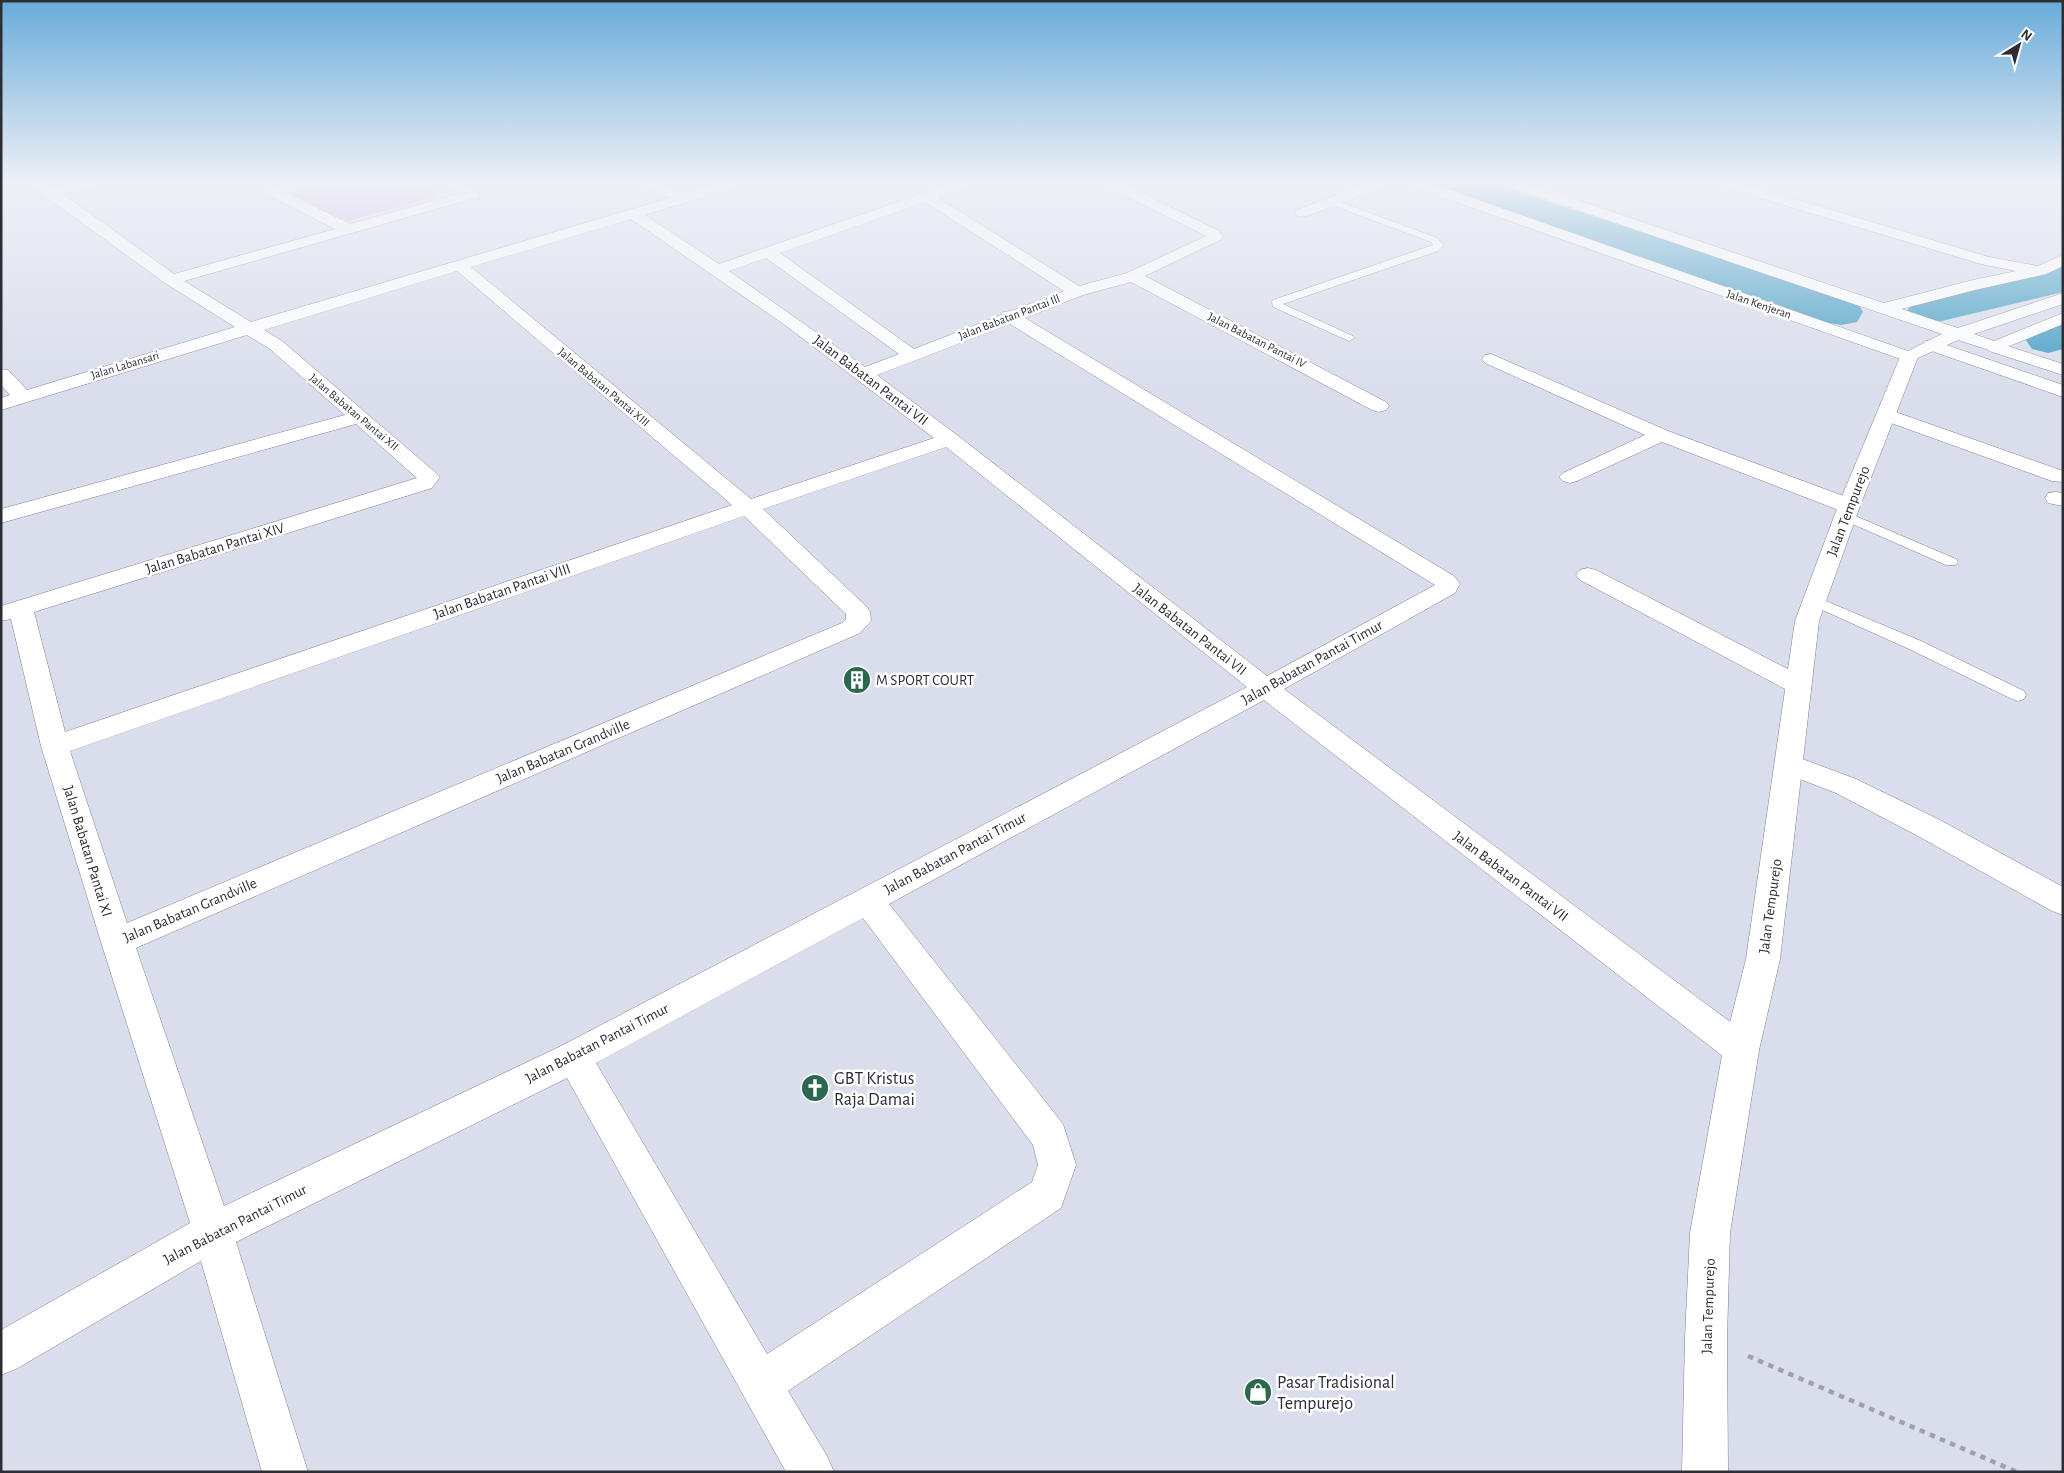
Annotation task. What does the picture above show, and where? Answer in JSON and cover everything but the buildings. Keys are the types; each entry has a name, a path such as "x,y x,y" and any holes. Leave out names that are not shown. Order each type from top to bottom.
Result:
{"street":[{"name":"Jalan Babatan Pantai XII","path":"129,250 171,280 276,345 427,474 430,477 428,480"},
{"path":"171,280 279,250"},
{"name":"Jalan Labansari","path":"1,404 249,327 514,250"},
{"name":"Jalan Babatan Pantai VII","path":"689,250 719,269 864,374 950,439 1266,688 1741,1050"},
{"path":"719,269 775,250"},
{"path":"1010,250 1077,292"},
{"name":"Jalan Babatan Pantai Ill","path":"864,374 1009,316 1077,292 1133,276 1190,250"},
{"name":"Jalan Kenjeran","path":"1615,250 1921,351"},
{"path":"1711,250 1886,308 1956,334 2063,358"},
{"path":"1945,250 1971,273 1973,285"},
{"path":"1949,250 1987,261 2040,271"},
{"path":"768,252 911,355"},
{"path":"1886,308 1973,285 2040,271 2063,260"},
{"name":"Jalan Babatan Pantai XIII","path":"460,266 748,506"},
{"name":"Jalan Babatan Pantai IV","path":"1133,276 1379,406"},
{"path":"1921,351 1956,334 2063,298"},
{"name":"Jalan Babatan Pantai Timur","path":"1,1354 213,1232 574,1057 867,899 1266,688 1446,588 1448,584 1430,571 1009,316"},
{"path":"2002,344 2063,318"},
{"path":"1975,328 2002,344 2063,370"},
{"path":"1921,351 2063,390"},
{"name":"Jalan Tempurejo","path":"1705,1472 1706,1338 1710,1234 1741,1050 1763,959 1807,621 1848,511 1887,415 1921,351"},
{"path":"1491,359 1661,435 1848,511"},
{"path":"1,374 23,397"},
{"path":"1887,415 2059,492"},
{"path":"1,516 360,418"},
{"path":"1570,477 1661,435"},
{"name":"Jalan Babatan Pantai VIII","path":"55,746 748,506 950,439"},
{"name":"Jalan Babatan Pantai XIV","path":"11,611 424,483 428,480"},
{"name":"Jalan Babatan Grandville","path":"116,942 851,628 859,621 858,612 748,506"},
{"path":"1588,575 1798,685"},
{"name":"Jalan Babatan Pantai XI","path":"11,611 116,942 213,1232 285,1472"},
{"path":"1789,764 1854,790 1929,828 2063,902"},
{"path":"760,1384 1047,1195 1057,1165 1050,1137 867,899"},
{"path":"574,1057 811,1472"}],"lane":[{"path":"1349,338 1277,305 1277,302 1433,250"},
{"path":"1848,511 1951,562"},
{"path":"1814,601 1915,645 2018,694"}],"path":[{"path":"1706,1338 2017,1472"}],"shaded area":[{"path":"2063,316 2063,346 2023,334"}],"waterway":[{"path":"1654,250 1841,312"},
{"path":"1929,311 2063,279"},
{"path":"2048,339 2063,334"}],"place":[{"name":"M SPORT COURT","path":"857,680"},
{"name":"GBT Kristus Raja Damai","path":"815,1088"},
{"name":"Pasar Tradisional Tempurejo","path":"1258,1392"}]}
